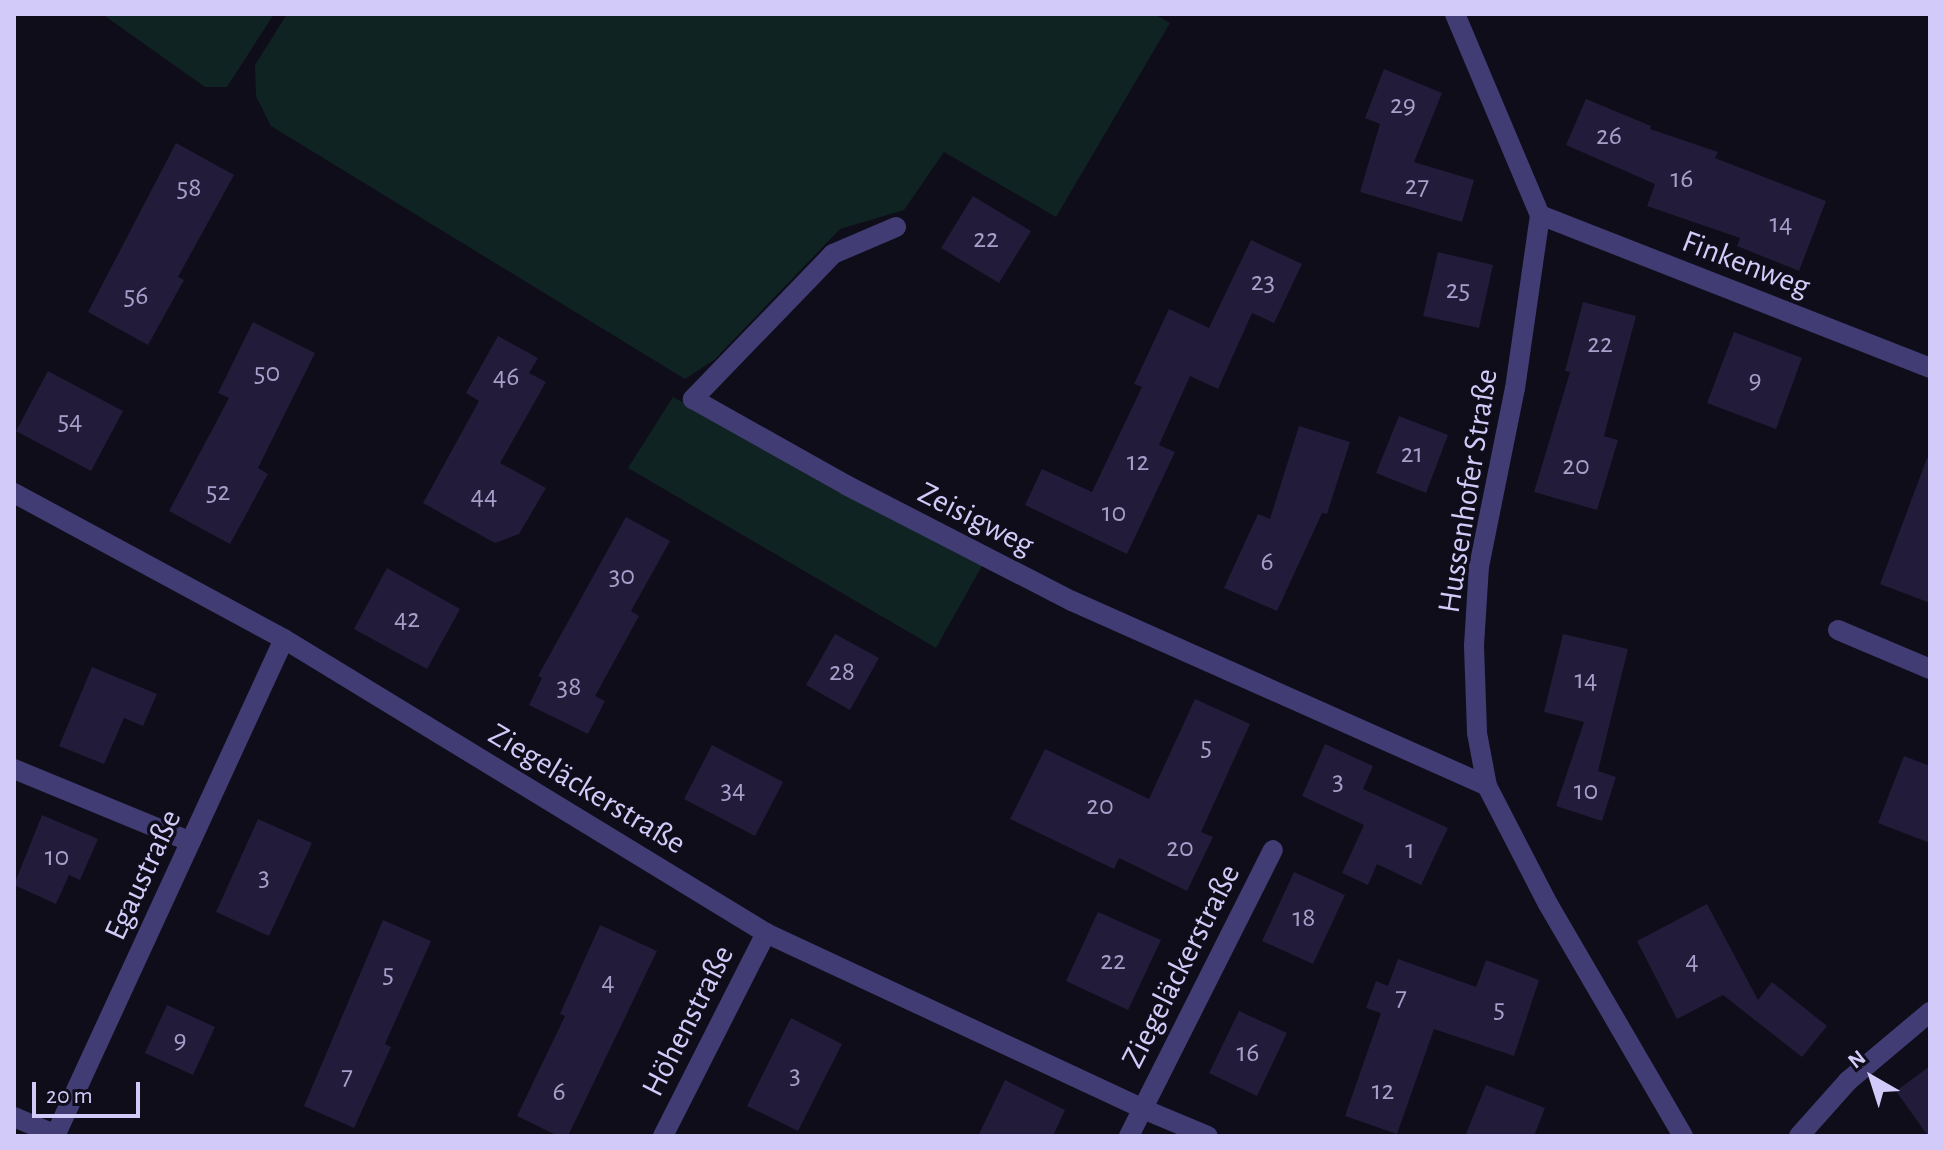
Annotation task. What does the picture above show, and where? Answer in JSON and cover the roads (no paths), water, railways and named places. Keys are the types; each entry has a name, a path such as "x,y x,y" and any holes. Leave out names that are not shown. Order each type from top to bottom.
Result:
{"street":[{"path":"1455,14 1540,215"},
{"name":"Finkenweg","path":"1540,215 1930,368"},
{"name":"Hussenhofer Straße","path":"1540,215 1515,388 1479,566 1474,646 1477,733 1487,786 1548,904 1683,1136"},
{"name":"Zeisigweg","path":"896,227 833,254 693,399 846,485 1072,601 1487,786"},
{"name":"Ziegeläckerstraße","path":"14,493 284,639 766,933 1143,1109 1208,1136"},
{"path":"1838,630 1930,669"},
{"name":"Egaustraße","path":"56,1136 284,639"},
{"path":"14,769 191,842"},
{"name":"Ziegeläckerstraße","path":"1143,1109 1273,850"},
{"name":"Höhenstraße","path":"663,1136 766,933"},
{"path":"1799,1136 1848,1081 1930,1012"},
{"path":"1129,1136 1143,1109"},
{"path":"14,1117 56,1136"}]}
